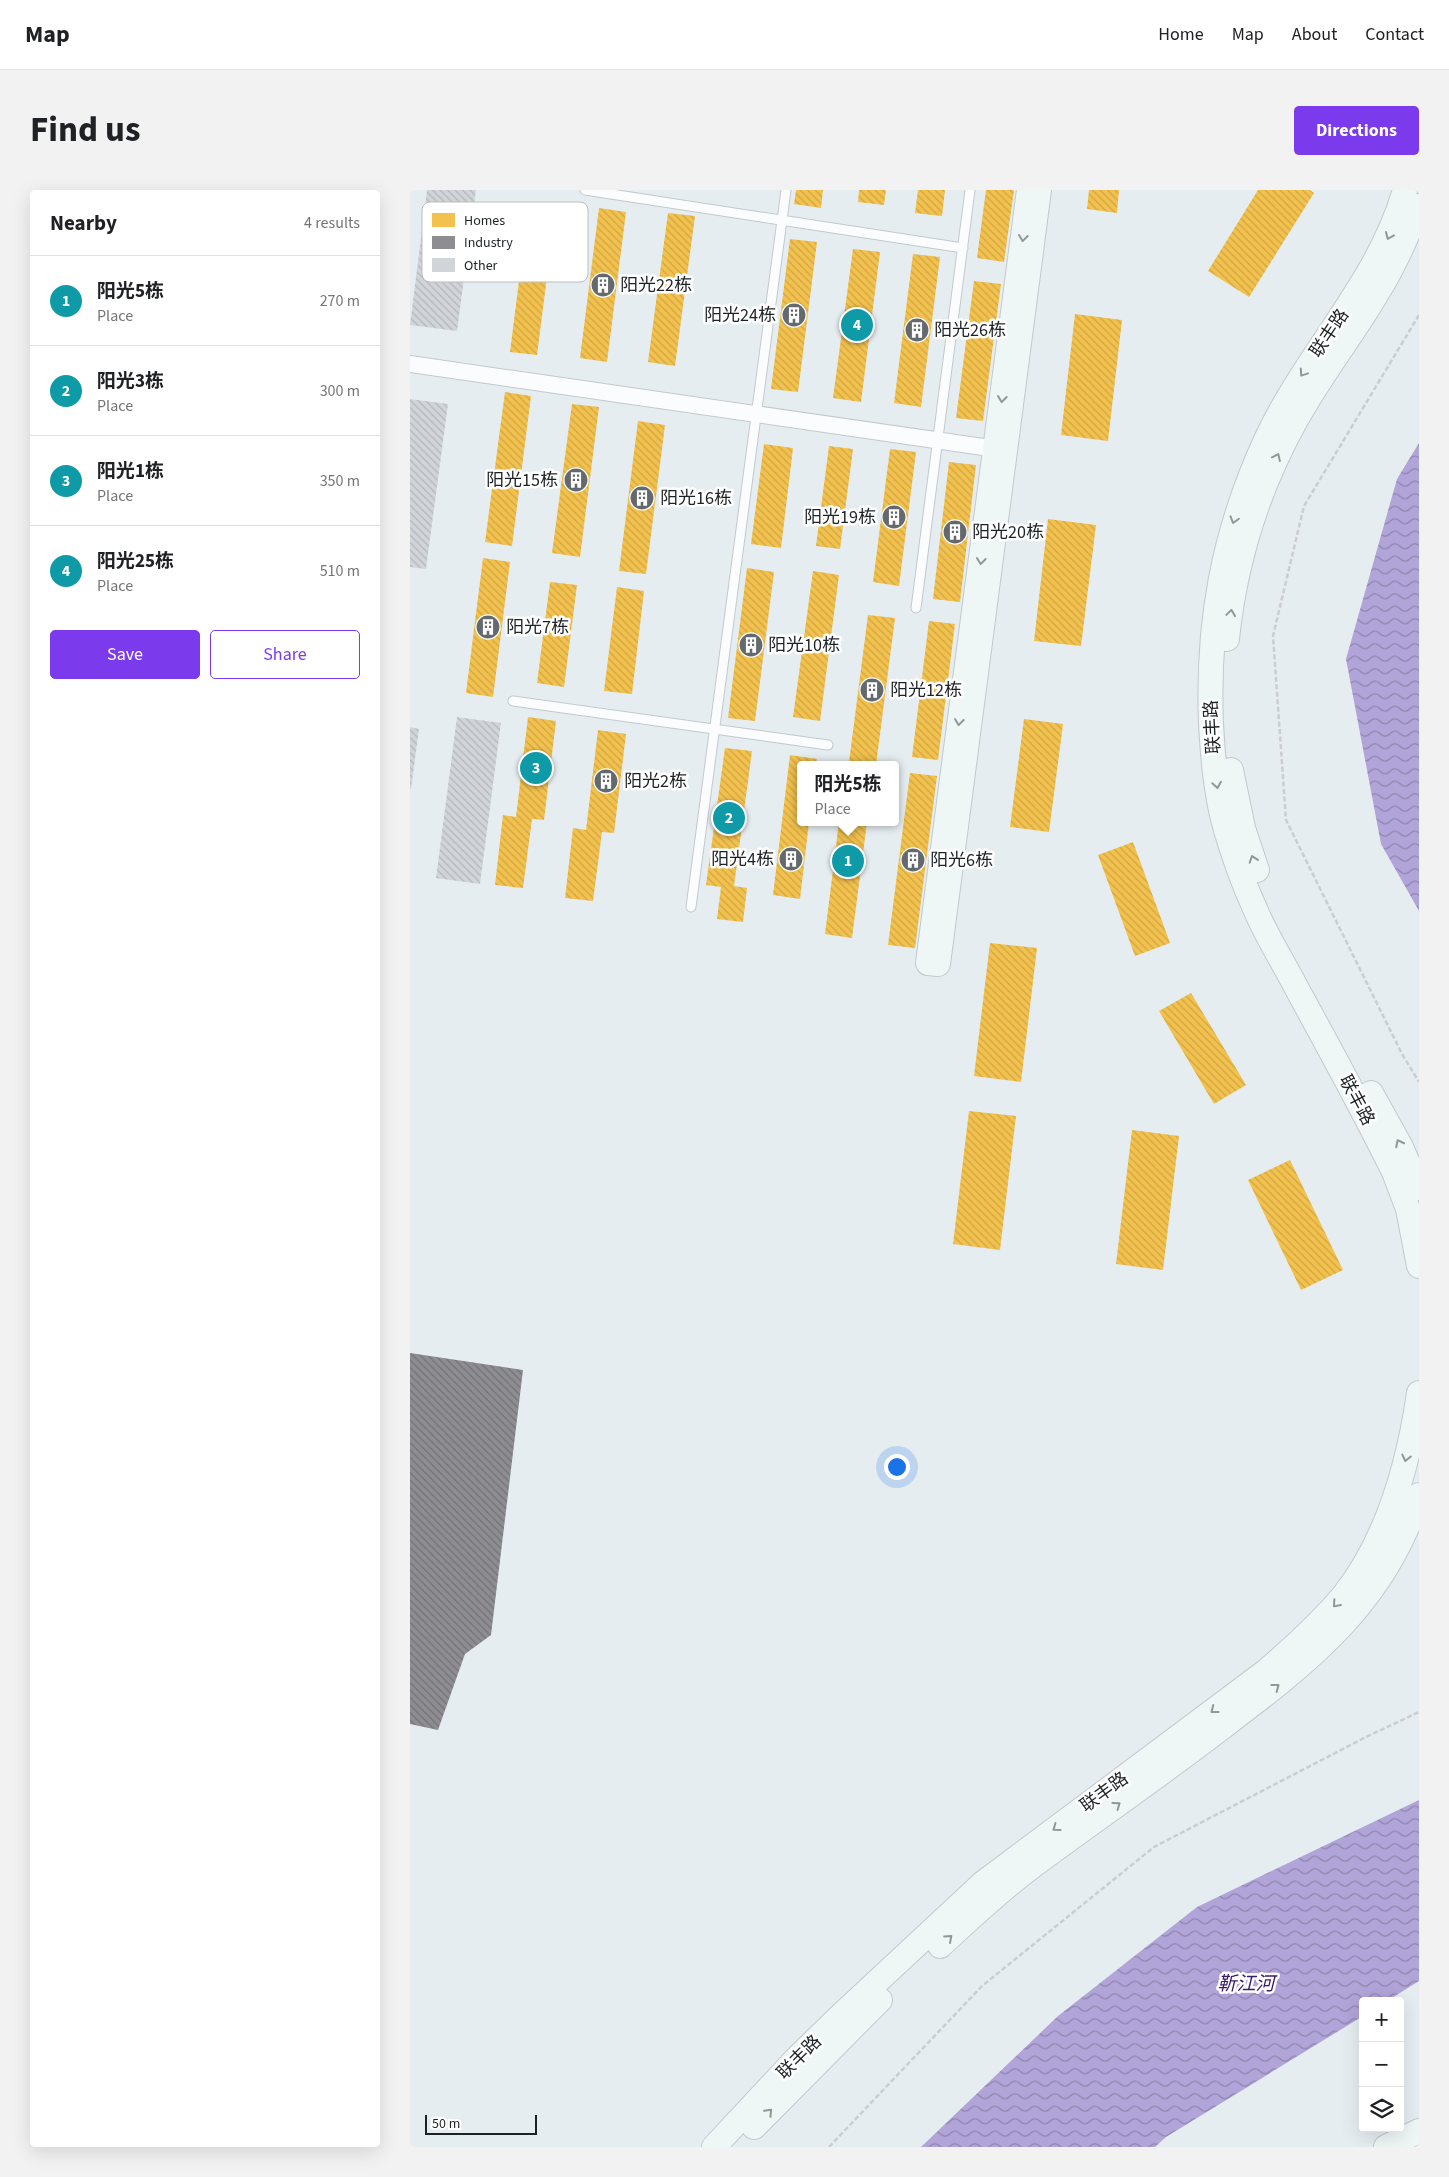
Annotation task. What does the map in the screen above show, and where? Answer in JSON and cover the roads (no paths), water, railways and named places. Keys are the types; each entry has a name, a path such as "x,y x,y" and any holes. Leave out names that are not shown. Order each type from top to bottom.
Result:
{"main road":[{"path":"1029,190 1000,450 938,964 928,963 1000,450 1040,190"},
{"name":"联丰路","path":"1405,190 1387,241 1369,274 1299,379 1271,430 1248,479 1235,516 1216,597 1210,668 1212,754 1225,828 1236,860 1256,912 1394,1172 1408,1209 1419,1266"},
{"name":"联丰路","path":"1419,206 1397,260 1376,296 1296,419 1276,458 1256,506 1243,547 1234,590 1225,682 1226,717 1234,790 1243,828 1261,883 1274,915 1400,1145 1419,1188"},
{"name":"联丰路","path":"714,2147 831,2025 983,1884 1265,1672 1322,1621 1345,1593 1365,1563 1388,1512 1405,1464 1419,1393"},
{"name":"联丰路","path":"736,2147 884,1997 1002,1890 1282,1682 1335,1635 1363,1602 1388,1565 1413,1515 1419,1495"},
{"path":"1386,2147 1419,2131"},
{"path":"1400,2147 1419,2137"}],"street":[{"path":"410,364 1000,450"}],"lane":[{"path":"585,190 963,248"},
{"path":"690,907 786,190"},
{"path":"916,608 970,190"},
{"path":"513,701 828,745"}],"water":[{"path":"1419,443 1419,911 1381,844 1346,659 1397,479"},
{"name":"靳江河","path":"1419,1800 1419,1981 1393,1997 1359,1997 1359,2018 1166,2137 1155,2147 921,2147 1058,2016 1197,1907"}],"place":[{"name":"阳光22栋","path":"603,285"},
{"name":"阳光24栋","path":"794,315"},
{"name":"阳光25栋","path":"857,325"},
{"name":"阳光26栋","path":"917,330"},
{"name":"阳光15栋","path":"576,480"},
{"name":"阳光16栋","path":"642,498"},
{"name":"阳光19栋","path":"894,517"},
{"name":"阳光20栋","path":"955,532"},
{"name":"阳光7栋","path":"488,627"},
{"name":"阳光10栋","path":"751,645"},
{"name":"阳光12栋","path":"872,690"},
{"name":"阳光1栋","path":"536,768"},
{"name":"阳光2栋","path":"606,781"},
{"name":"阳光3栋","path":"729,818"},
{"name":"阳光4栋","path":"791,859"},
{"name":"阳光6栋","path":"913,860"},
{"name":"阳光5栋","path":"848,861"}]}
